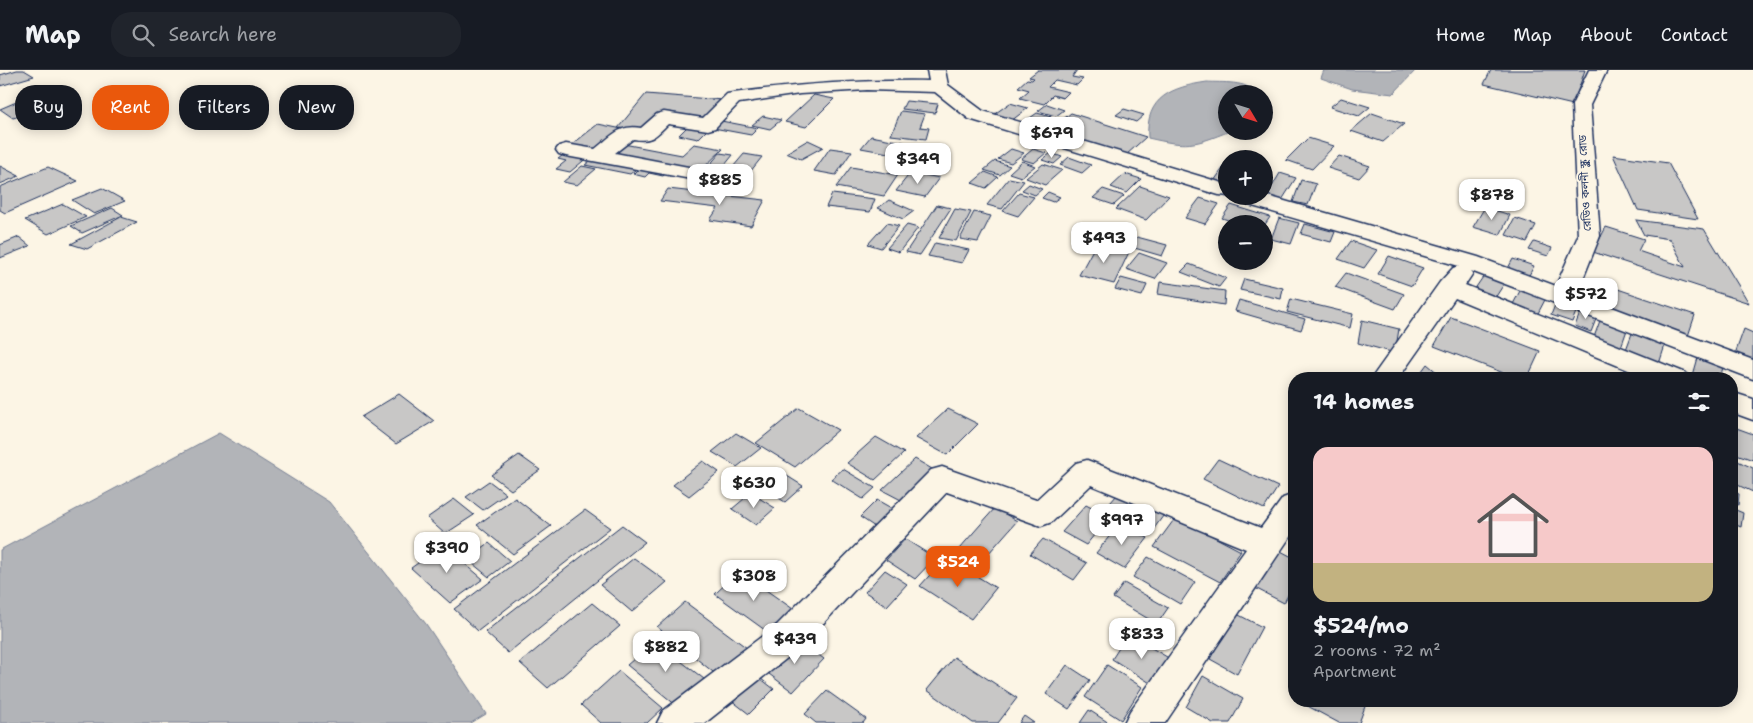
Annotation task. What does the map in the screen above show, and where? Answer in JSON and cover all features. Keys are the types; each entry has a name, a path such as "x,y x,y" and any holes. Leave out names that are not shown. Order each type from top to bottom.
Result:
{"street":[{"name":"রেডিও কলনী স্কুল রোড","path":"1564,296 1588,236 1581,105 1598,70"},
{"path":"599,156 629,132 645,136 664,118 708,124 733,98 809,88 867,85 937,78 976,114 1218,189"},
{"path":"566,150 718,178"},
{"path":"1273,205 1470,262 1564,296 1753,370"},
{"path":"1389,372 1449,287 1470,262"},
{"path":"1449,287 1659,372"},
{"path":"1738,404 1753,410"},
{"path":"676,723 789,636 942,478 1041,514 1087,471 1267,544"},
{"path":"1143,723 1288,514"}],"shaded area":[{"path":"1324,70 1416,70 1393,94 1352,89 1321,78"},
{"path":"1207,82 1244,85 1218,85 1218,136 1190,144 1172,143 1148,138 1148,124 1156,104 1163,96 1172,91"},
{"path":"219,433 329,502 426,624 486,714 471,723 0,723 0,550"}],"building":[{"path":"24,70 34,76 0,86 0,75"},
{"path":"1038,70 1077,70 1072,77 1083,79 1077,85 1055,80 1048,87 1069,92 1063,98 1053,95 1044,104 1020,98 1029,90 1018,87 1027,79 1032,80 1034,78 1029,77"},
{"path":"1491,70 1585,70 1573,105 1484,84"},
{"path":"646,94 723,100 711,118 659,114 646,130 618,128"},
{"path":"814,95 834,99 806,127 785,122"},
{"path":"1341,98 1370,107 1359,116 1330,107"},
{"path":"906,101 938,104 935,113 902,109"},
{"path":"15,103 15,117 13,118 0,109"},
{"path":"1010,103 1028,108 1011,121 993,115"},
{"path":"1047,104 1064,110 1056,116 1038,111"},
{"path":"1124,109 1144,115 1136,122 1116,115"},
{"path":"901,111 925,114 920,127 929,128 926,139 891,135"},
{"path":"1037,113 1051,117 1035,129 1020,125"},
{"path":"1071,113 1146,137 1126,155 1049,130"},
{"path":"1372,113 1404,124 1383,142 1351,131"},
{"path":"763,116 781,120 770,129 752,125"},
{"path":"716,120 758,128 751,135 708,127"},
{"path":"598,124 627,130 599,154 569,147"},
{"path":"689,125 708,129 698,139 679,135"},
{"path":"871,136 918,145 910,157 861,148"},
{"path":"1308,138 1334,146 1312,169 1286,160"},
{"path":"808,140 823,147 801,159 786,153"},
{"path":"618,143 682,155 694,144 723,149 700,171 606,153"},
{"path":"830,148 852,151 836,175 814,171"},
{"path":"1011,149 1024,153 1011,163 998,159"},
{"path":"1033,149 1046,153 1034,163 1021,159"},
{"path":"567,152 589,156 570,172 556,169 566,161 558,159"},
{"path":"720,153 733,155 720,171 707,168"},
{"path":"1051,153 1062,157 1054,164 1042,160"},
{"path":"744,154 762,157 746,177 727,174"},
{"path":"1613,155 1668,163 1698,219 1638,210"},
{"path":"1339,156 1370,166 1359,178 1328,168"},
{"path":"595,157 640,166 630,174 585,165"},
{"path":"1069,157 1091,165 1082,173 1060,165"},
{"path":"995,161 1010,166 1000,175 984,170"},
{"path":"1022,161 1035,166 1021,177 1009,173"},
{"path":"1043,164 1062,170 1045,185 1026,178"},
{"path":"642,165 669,171 663,176 649,173 645,177 633,174"},
{"path":"0,166 19,176 0,184"},
{"path":"582,166 596,169 577,185 563,182"},
{"path":"48,167 78,181 5,213 0,210 0,187"},
{"path":"851,167 898,175 884,196 836,187"},
{"path":"911,172 939,178 925,197 896,191"},
{"path":"985,172 998,177 986,188 972,183"},
{"path":"1280,173 1296,178 1282,200 1273,198 1273,185"},
{"path":"1125,174 1141,179 1127,193 1111,187"},
{"path":"1009,178 1024,181 1002,209 987,205"},
{"path":"1301,180 1316,184 1308,205 1293,202"},
{"path":"1029,184 1042,189 1035,195 1022,190"},
{"path":"1140,186 1169,196 1146,220 1116,209"},
{"path":"102,188 125,201 94,214 72,200"},
{"path":"668,189 765,200 751,226 710,220 718,208 660,201"},
{"path":"1103,189 1124,196 1114,205 1093,198"},
{"path":"1048,192 1060,197 1053,202 1042,198"},
{"path":"1019,193 1034,197 1018,216 1003,211"},
{"path":"832,194 875,199 870,212 826,207"},
{"path":"1200,198 1218,204 1205,224 1185,218"},
{"path":"889,200 914,211 903,219 878,208"},
{"path":"63,204 86,217 48,234 25,220"},
{"path":"937,205 951,208 920,255 906,252"},
{"path":"1231,205 1264,215 1224,215"},
{"path":"1485,207 1510,215 1500,235 1473,227"},
{"path":"112,208 123,215 82,233 71,226"},
{"path":"955,209 971,212 956,241 939,238"},
{"path":"974,212 991,216 978,242 960,239"},
{"path":"121,217 137,222 87,249 71,244"},
{"path":"1279,218 1299,223 1291,244 1273,240 1273,234"},
{"path":"1515,218 1536,225 1527,242 1506,235"},
{"path":"1636,220 1704,229 1749,303 1593,252 1606,227 1644,239 1638,251 1685,267 1670,239 1644,235"},
{"path":"887,223 899,226 881,248 868,244"},
{"path":"1305,224 1335,232 1331,242 1301,234"},
{"path":"907,225 918,228 899,252 887,248"},
{"path":"19,237 30,246 0,258 0,245"},
{"path":"1137,237 1167,245 1162,256 1131,247"},
{"path":"1351,241 1377,250 1364,268 1338,259"},
{"path":"1534,242 1552,248 1548,256 1529,250"},
{"path":"935,243 969,250 962,263 928,256"},
{"path":"1096,244 1129,252 1114,284 1079,275"},
{"path":"1139,253 1167,263 1155,279 1126,269"},
{"path":"1389,256 1423,268 1412,286 1378,274"},
{"path":"1513,259 1534,266 1527,279 1506,272"},
{"path":"1189,264 1226,278 1219,287 1181,272"},
{"path":"1346,273 1404,294 1395,309 1335,287"},
{"path":"1485,274 1506,281 1493,301 1472,293"},
{"path":"1121,278 1147,285 1142,296 1115,289"},
{"path":"1244,279 1283,288 1281,299 1240,290"},
{"path":"1594,281 1695,315 1688,336 1585,300"},
{"path":"1160,282 1225,291 1224,305 1158,294"},
{"path":"1522,287 1547,296 1536,317 1511,308"},
{"path":"1291,299 1353,314 1350,328 1287,312"},
{"path":"1239,300 1305,319 1301,330 1235,311"},
{"path":"1557,300 1578,307 1572,322 1551,315"},
{"path":"1582,308 1598,314 1591,332 1575,326"},
{"path":"1602,315 1629,324 1620,350 1593,340"},
{"path":"1451,317 1540,351 1530,372 1501,372 1434,346"},
{"path":"1362,320 1399,329 1395,353 1358,343"},
{"path":"1634,328 1667,339 1658,367 1624,355"},
{"path":"1744,329 1753,333 1753,360 1735,354"},
{"path":"1699,354 1724,363 1722,372 1694,372"},
{"path":"1427,364 1437,372 1421,372"},
{"path":"399,394 434,421 396,444 361,417"},
{"path":"799,408 838,430 795,467 756,443"},
{"path":"948,409 978,424 947,455 916,438"},
{"path":"1738,429 1753,434 1753,460 1738,455"},
{"path":"736,433 761,448 737,467 712,452"},
{"path":"876,437 904,453 875,480 847,463"},
{"path":"519,455 540,470 511,490 491,475"},
{"path":"915,459 932,469 901,500 882,490"},
{"path":"1218,459 1278,487 1264,509 1203,479"},
{"path":"703,461 719,472 689,496 673,485"},
{"path":"1738,461 1753,468 1753,492 1738,485"},
{"path":"776,469 803,486 785,502 758,485"},
{"path":"843,469 875,488 863,499 831,479"},
{"path":"489,481 506,494 483,510 466,497"},
{"path":"1122,489 1166,512 1150,534 1105,509"},
{"path":"751,493 775,508 756,525 732,509"},
{"path":"515,498 551,526 513,554 477,525"},
{"path":"454,499 474,515 445,534 427,518"},
{"path":"877,500 893,509 875,527 860,517"},
{"path":"1086,505 1109,517 1086,545 1062,532"},
{"path":"995,508 1017,521 981,562 959,549"},
{"path":"585,510 610,528 478,631 454,609"},
{"path":"1738,511 1743,513 1741,527 1738,526"},
{"path":"1176,517 1241,551 1220,582 1154,547"},
{"path":"1120,523 1148,538 1124,569 1096,553"},
{"path":"622,525 645,542 508,653 485,632"},
{"path":"905,539 935,558 915,579 886,560"},
{"path":"1043,539 1087,563 1074,580 1030,554"},
{"path":"489,543 510,561 489,577 467,559"},
{"path":"443,545 483,579 450,603 411,568"},
{"path":"1275,548 1288,555 1288,595 1284,603 1253,587"},
{"path":"946,557 996,588 971,619 920,586"},
{"path":"1148,557 1195,582 1180,604 1133,577"},
{"path":"634,558 667,582 632,612 600,585"},
{"path":"885,570 907,584 887,606 865,592"},
{"path":"739,571 793,609 769,633 715,594"},
{"path":"1124,583 1168,608 1157,624 1113,598"},
{"path":"685,602 747,648 718,676 657,627"},
{"path":"592,603 620,626 548,688 520,663"},
{"path":"1235,613 1262,627 1237,674 1210,659"},
{"path":"1128,634 1172,660 1155,686 1112,659"},
{"path":"797,638 824,659 793,692 765,671"},
{"path":"655,641 704,679 677,706 627,665"},
{"path":"954,657 1017,698 998,723 973,723 927,690"},
{"path":"1067,665 1090,680 1069,709 1046,694"},
{"path":"1107,665 1142,687 1121,720 1085,697"},
{"path":"619,671 663,708 647,723 601,723 581,705"},
{"path":"756,675 774,689 749,714 731,700"},
{"path":"1203,676 1243,699 1230,723 1213,723 1186,707"},
{"path":"827,691 866,719 863,723 816,723 805,714"},
{"path":"1309,707 1365,707 1359,723 1339,723"},
{"path":"1089,710 1109,723 1080,723"},
{"path":"1024,716 1034,723 1019,723"}]}
